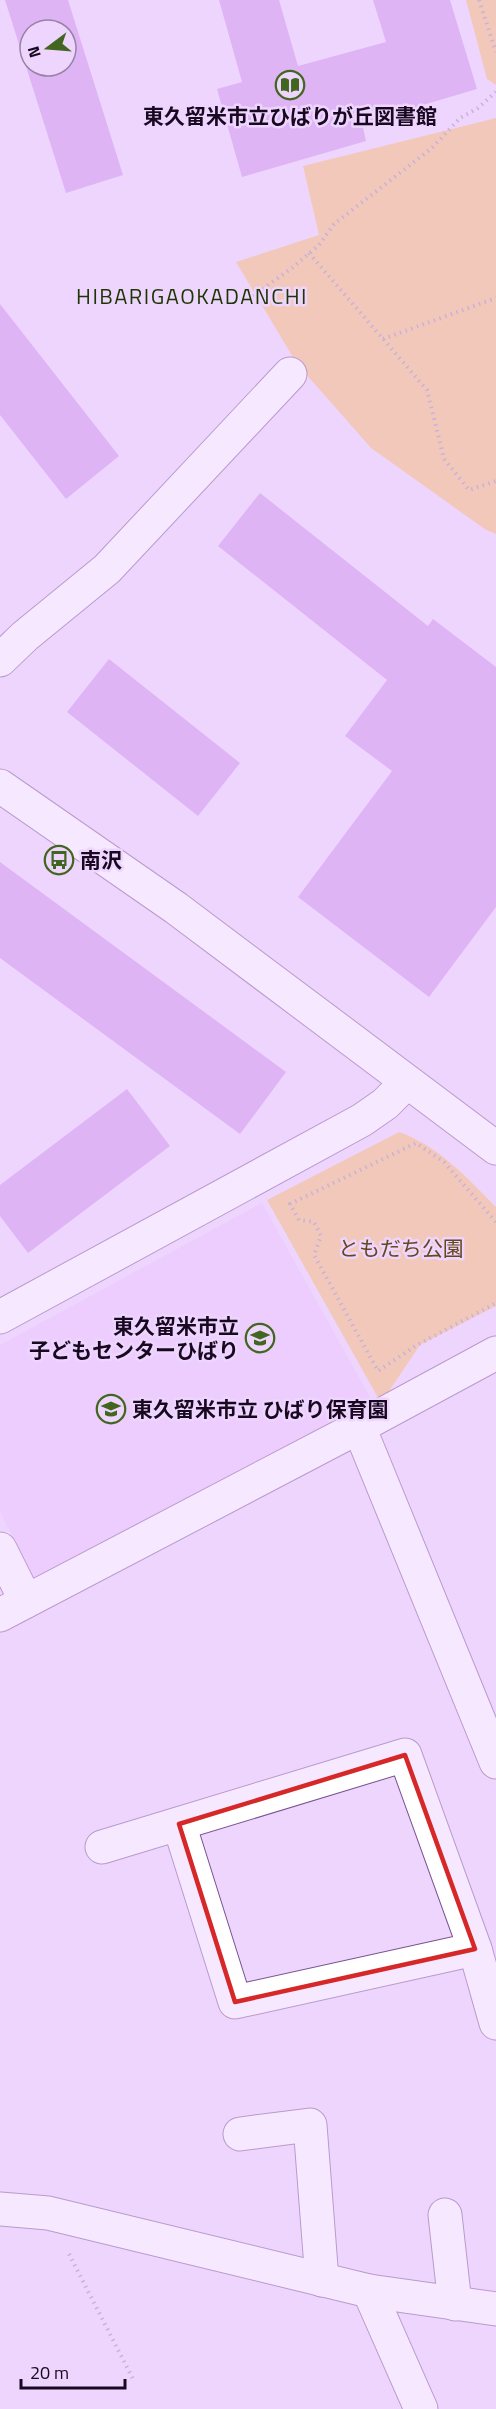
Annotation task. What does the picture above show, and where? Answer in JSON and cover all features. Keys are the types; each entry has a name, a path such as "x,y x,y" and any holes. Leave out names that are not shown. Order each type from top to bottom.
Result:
{"street":[{"path":"0,660 25,636 107,569 290,374"},
{"path":"0,786 176,908 496,1148"},
{"path":"0,1317 362,1120 385,1104 407,1082"},
{"path":"0,1549 13,1608 496,1353"},
{"path":"359,1427 496,1762"},
{"path":"102,1846 405,1755 475,1949 496,2023"},
{"path":"179,1824 236,2002 475,1949"},
{"path":"240,2134 310,2125 322,2280"},
{"path":"0,2209 48,2213 369,2291 496,2309"},
{"path":"445,2215 455,2304"},
{"path":"369,2291 421,2409"}],"path":[{"path":"479,0 496,52"},
{"path":"243,303 319,245 334,224 432,148 460,118 478,108 496,92"},
{"path":"309,253 427,390 444,459 470,490 496,481"},
{"path":"383,339 496,298"},
{"path":"496,1222 444,1162 416,1143 290,1204 299,1220 314,1222 321,1236 314,1255 378,1371 417,1345 496,1302"},
{"path":"48,2213 133,2379"}],"highlighted area":[{"path":"405,1755 475,1949 235,2002 179,1824"}],"shaded area":[{"name":"東久留米市立 ひばり保育園","path":"262,1203 376,1408 41,1594 0,1511 0,1345"}],"green space":[{"path":"466,0 496,0 496,85 487,79"},
{"path":"496,118 496,534 486,530 371,448 297,364 236,262 319,235 303,166"},
{"name":"ともだち公園","path":"399,1132 440,1154 496,1207 496,1306 420,1345 381,1403 267,1200"}],"building":[{"path":"5,0 68,0 74,18 18,18 18,41"},
{"path":"219,0 279,0 298,66 386,42 373,0 450,0 477,89 362,123 366,141 242,177 217,89 242,82"},
{"path":"78,32 123,175 66,193 30,78 78,78"},
{"path":"0,304 119,456 66,499 0,415"},
{"path":"260,493 428,626 433,619 496,667 496,907 429,997 298,897 392,771 345,736 387,680 218,546"},
{"path":"109,659 240,763 198,816 67,712"},
{"path":"0,862 286,1072 240,1134 0,958"},
{"path":"127,1089 170,1146 28,1253 0,1216 0,1185"}],"place":[{"name":"東久留米市立ひばりが丘図書館","path":"290,85"},
{"name":"南沢","path":"59,860"},
{"name":"東久留米市立 子どもセンターひばり","path":"260,1338"},
{"name":"東久留米市立 ひばり保育園","path":"111,1409"}],"district":[{"name":"HIBARIGAOKADANCHI","path":"192,296"}]}
